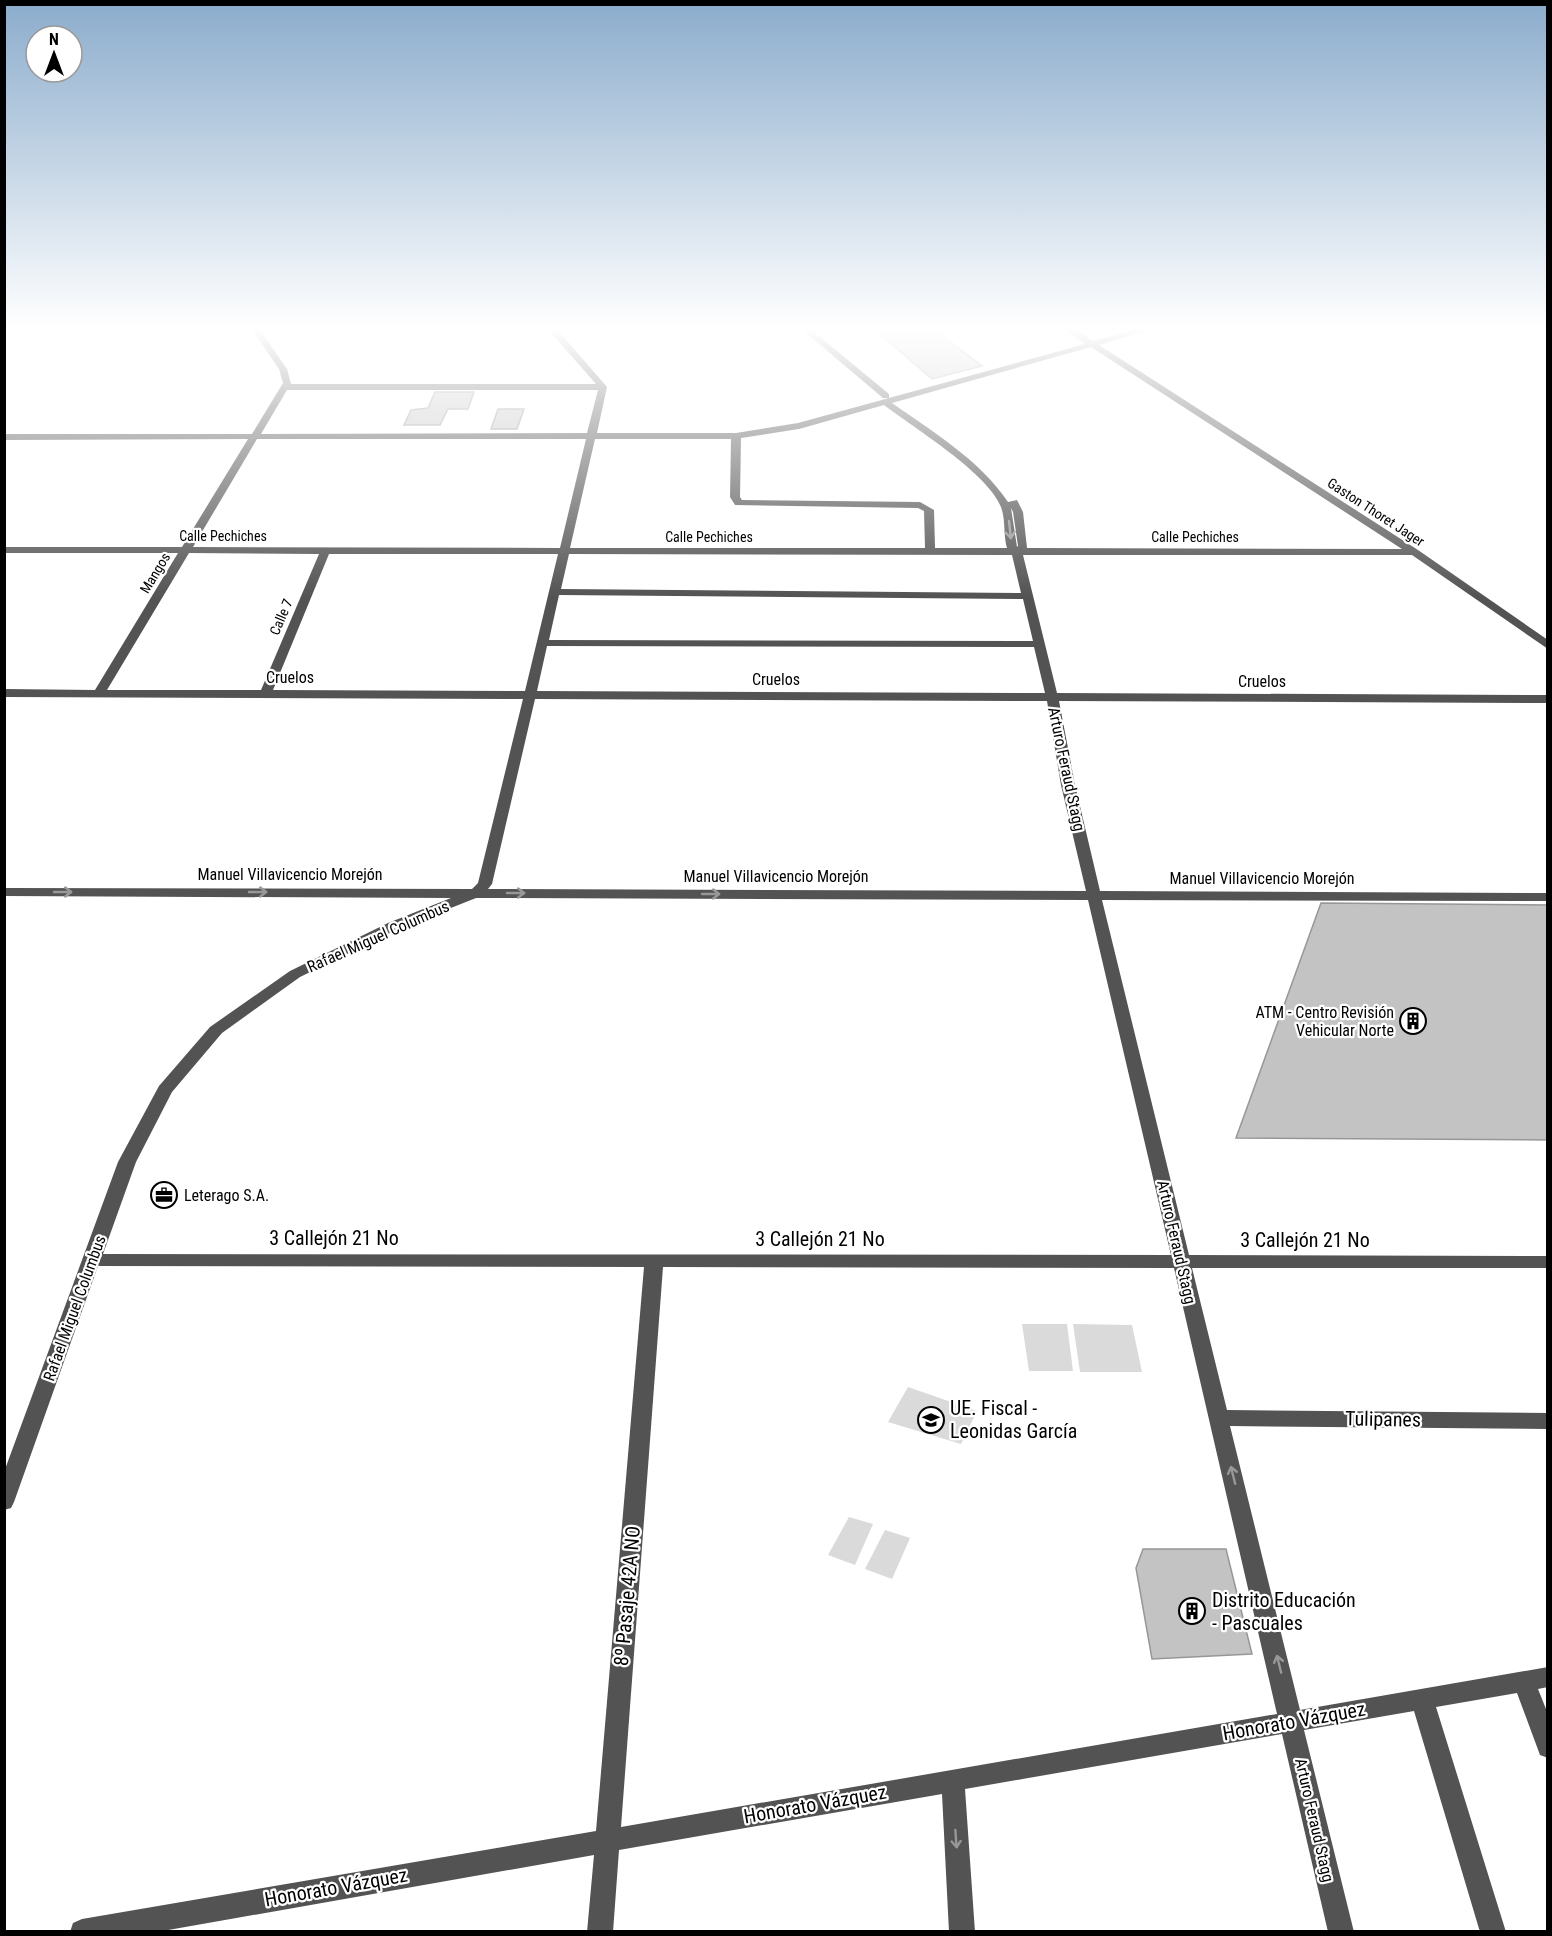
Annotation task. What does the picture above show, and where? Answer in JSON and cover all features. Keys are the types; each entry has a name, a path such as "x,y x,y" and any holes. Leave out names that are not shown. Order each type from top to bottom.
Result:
{"street":[{"name":"Mangos","path":"99,693 267,417"},
{"path":"478,892 485,884 595,417"},
{"path":"591,435 736,431 812,417"},
{"path":"4,435 736,436 799,426 828,417"},
{"name":"Arturo Feraud Stagg","path":"910,417 970,467 992,488 1004,505 1011,547 1017,552 1028,596 1052,697 1068,785 1293,1721 1341,1932"},
{"name":"Gaston Thoret Jager","path":"1207,417 1414,552 1548,646"},
{"name":"Gaston Thoret Jager","path":"1212,417 1410,541 1548,635"},
{"path":"736,436 735,497 739,503 920,506 929,510 930,552"},
{"name":"Calle Pechiches","path":"4,550 1414,552"},
{"name":"Calle 7","path":"265,694 325,551"},
{"path":"554,592 1028,596"},
{"path":"543,643 1038,644"},
{"name":"Cruelos","path":"4,693 1548,699"},
{"name":"Manuel Villavicencio Morejón","path":"4,892 1548,897"},
{"name":"Rafael Miguel Columbus","path":"4,1502 127,1162 165,1090 216,1030 295,974 393,926 478,892"},
{"name":"3 Callejón 21 No","path":"91,1260 1548,1262"},
{"name":"8º Pasaje 42A NO","path":"600,1932 654,1261"},
{"name":"Tulipanes","path":"1219,1418 1548,1421"},
{"path":"1536,1679 1548,1747"},
{"name":"Honorato Vázquez","path":"82,1932 1536,1679"},
{"path":"1422,1699 1493,1932"},
{"path":"953,1780 962,1932"}],"shaded area":[{"path":"1022,1324 1067,1324 1073,1371 1029,1371"},
{"path":"1073,1324 1132,1325 1142,1372 1080,1372"},
{"path":"908,1387 977,1411 961,1444 888,1422"},
{"path":"849,1517 873,1524 855,1565 828,1555"},
{"path":"885,1530 910,1538 892,1579 865,1569"}],"building":[{"path":"408,417 444,417 440,425 404,425"},
{"path":"495,417 521,417 517,429 491,429"},
{"name":"ATM - Centro Revisión Vehicular Norte","path":"1321,903 1548,905 1548,1140 1236,1138"},
{"name":"Distrito Educación - Pascuales","path":"1143,1549 1226,1549 1252,1654 1152,1659 1136,1568"}],"place":[{"name":"ATM - Centro Revisión Vehicular Norte","path":"1413,1021"},
{"name":"Leterago S.A.","path":"164,1195"},
{"name":"UE. Fiscal - Leonidas García","path":"931,1420"},
{"name":"Distrito Educación - Pascuales","path":"1192,1611"}]}
